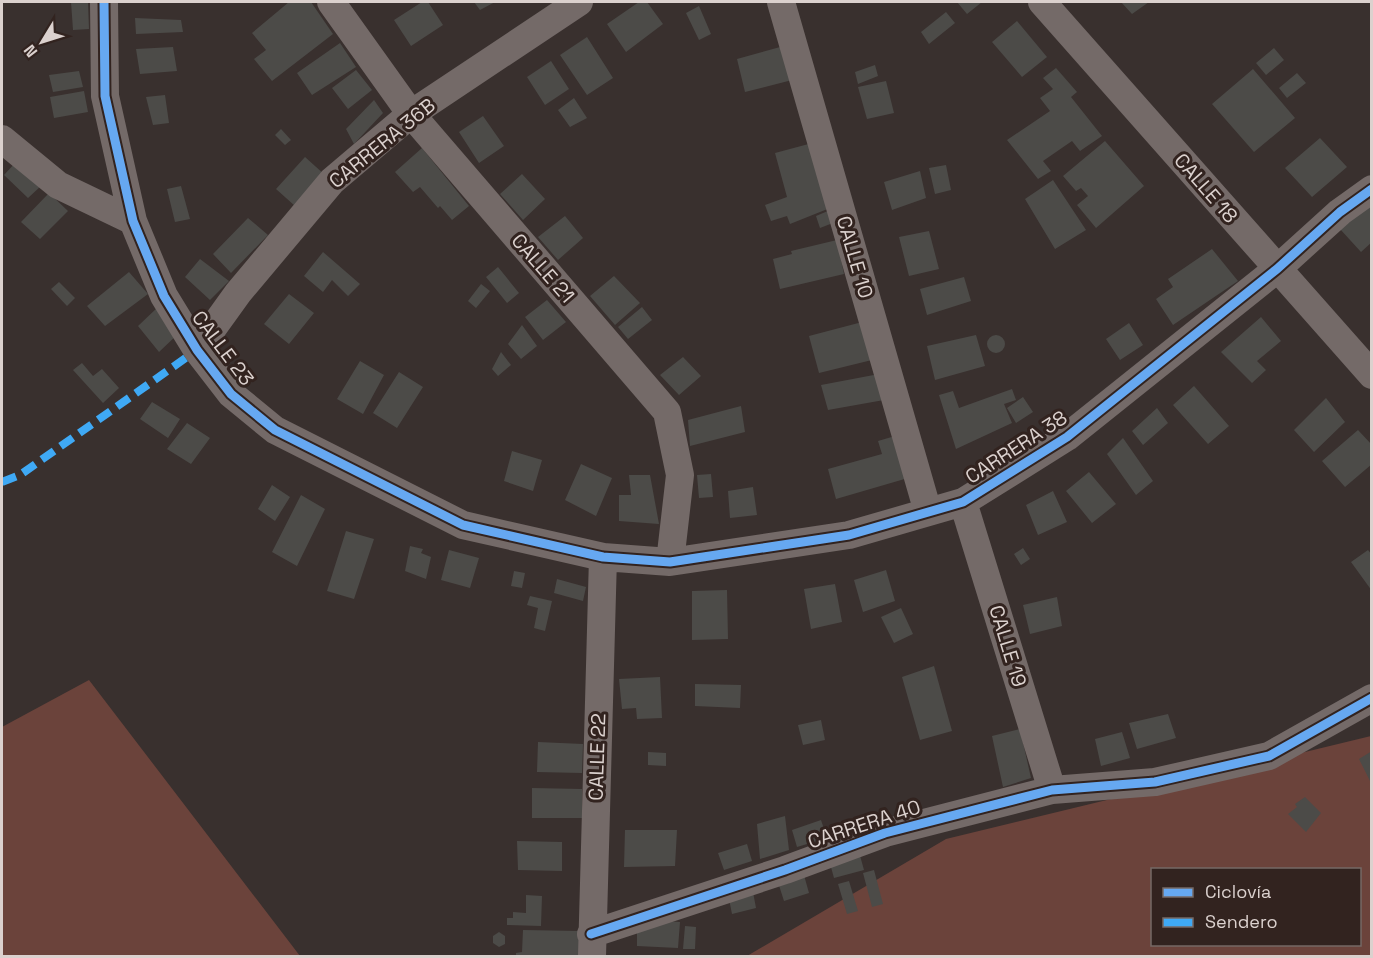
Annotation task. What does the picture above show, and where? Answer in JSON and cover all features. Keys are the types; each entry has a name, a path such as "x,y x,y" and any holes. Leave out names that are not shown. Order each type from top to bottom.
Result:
{"street":[{"name":"CALLE 23","path":"104,2 105,96 133,222 164,296 197,350 231,394 275,430 463,525 603,557"},
{"name":"CALLE 21","path":"331,2 411,114 667,412 680,475 670,562"},
{"name":"CARRERA 36B","path":"197,350 238,293 332,181 411,114 579,2"},
{"name":"CALLE 10","path":"781,2 928,512"},
{"name":"CALLE 18","path":"1042,2 1371,375"},
{"path":"2,138 58,185 133,222"},
{"path":"89,201 119,159"},
{"name":"CARRERA 38","path":"603,557 670,562 849,535 963,502 1067,437 1277,269 1340,212 1371,189"},
{"name":"CALLE 19","path":"963,502 1052,790"},
{"name":"CALLE 22","path":"592,945 603,557"},
{"name":"CARRERA 40","path":"592,945 885,833 1052,790 1155,782 1269,756 1371,690"}],"shaded area":[{"path":"89,680 300,956 2,956 2,727"},
{"path":"1371,736 1371,956 747,956 946,839"}],"building":[{"path":"71,2 88,2 89,29 73,30"},
{"path":"289,2 311,2 333,34 272,81 254,59 266,50 252,33"},
{"path":"422,2 428,2 443,25 411,46 394,20"},
{"path":"474,2 495,2 480,10"},
{"path":"639,2 647,2 663,24 626,52 607,24"},
{"path":"957,2 982,2 967,14"},
{"path":"1121,2 1149,2 1132,14"},
{"path":"699,6 711,34 699,40 686,13"},
{"path":"946,12 955,23 929,44 921,32"},
{"path":"135,18 181,20 183,32 136,34"},
{"path":"1017,21 1047,57 1022,77 992,42"},
{"path":"587,37 613,78 587,95 560,55"},
{"path":"340,43 356,67 312,95 297,73"},
{"path":"791,44 800,78 745,92 737,59"},
{"path":"173,47 177,71 140,74 136,49"},
{"path":"1274,48 1284,60 1266,75 1256,63"},
{"path":"551,61 569,89 545,105 527,77"},
{"path":"875,65 878,76 858,84 855,72"},
{"path":"1056,68 1077,92 1071,97 1102,136 1080,151 1072,141 1043,161 1051,171 1038,179 1007,140 1050,111 1040,98 1053,89 1043,78"},
{"path":"1253,69 1295,118 1254,152 1212,104"},
{"path":"356,70 372,90 348,109 332,88"},
{"path":"79,71 83,87 53,92 49,75"},
{"path":"1297,73 1306,83 1287,98 1279,88"},
{"path":"886,81 894,113 867,119 858,87"},
{"path":"84,91 88,112 54,118 50,97"},
{"path":"165,95 169,123 153,125 146,97"},
{"path":"574,98 587,118 570,127 558,110"},
{"path":"374,100 383,113 354,144 346,129"},
{"path":"483,116 504,146 479,163 459,132"},
{"path":"281,129 291,140 285,145 275,135"},
{"path":"1320,138 1347,167 1312,197 1285,168"},
{"path":"1105,141 1144,186 1096,228 1077,205 1088,196 1081,188 1076,191 1063,176"},
{"path":"816,142 835,206 790,224 787,216 771,221 765,205 787,197 775,153"},
{"path":"422,148 469,206 452,220 420,187 413,192 395,172"},
{"path":"305,157 325,175 295,206 276,189"},
{"path":"16,162 41,186 28,198 4,175"},
{"path":"946,165 951,190 935,194 929,168"},
{"path":"920,171 926,198 892,210 884,182"},
{"path":"522,174 545,199 523,220 500,194"},
{"path":"1053,180 1086,230 1055,249 1025,199"},
{"path":"181,186 190,219 175,222 167,189"},
{"path":"49,193 68,211 40,239 21,222"},
{"path":"1372,201 1372,242 1361,252 1340,229"},
{"path":"835,208 838,221 820,228 816,216"},
{"path":"565,216 583,238 558,260 538,237"},
{"path":"248,218 268,235 231,273 213,254"},
{"path":"929,231 939,269 909,276 899,237"},
{"path":"837,240 844,274 780,289 773,259 792,254 791,251"},
{"path":"1212,249 1238,281 1173,325 1156,299 1173,287 1168,279"},
{"path":"323,252 360,284 348,296 332,280 323,292 304,276"},
{"path":"200,259 229,281 210,300 185,277"},
{"path":"498,267 519,293 507,303 486,277"},
{"path":"129,272 148,294 105,326 87,306"},
{"path":"614,276 640,303 615,325 590,296"},
{"path":"964,277 971,301 927,315 920,289"},
{"path":"59,282 75,298 67,306 51,289"},
{"path":"481,284 490,291 476,308 468,301"},
{"path":"289,294 314,313 289,344 264,324"},
{"path":"547,300 566,322 543,340 525,317"},
{"path":"158,307 179,333 159,352 138,326"},
{"path":"642,307 652,320 628,339 618,327"},
{"path":"1261,317 1281,341 1257,361 1266,370 1252,383 1221,352"},
{"path":"866,321 876,359 819,373 809,336"},
{"path":"1129,323 1143,345 1120,360 1106,339"},
{"path":"522,325 537,346 521,359 508,344"},
{"path":"976,335 985,366 935,380 927,346"},
{"path":"992,335 1000,335 1005,340 1003,351 992,353 987,348 987,340"},
{"path":"501,352 511,365 498,376 492,369"},
{"path":"683,357 701,376 679,395 660,375"},
{"path":"360,361 384,375 363,414 337,399"},
{"path":"82,363 93,376 102,369 119,388 103,403 73,370"},
{"path":"399,372 423,387 397,428 373,413"},
{"path":"879,374 884,400 828,410 821,385"},
{"path":"1194,386 1229,426 1208,444 1173,405"},
{"path":"1012,389 1016,400 1004,404 1012,423 956,449 939,395 953,391 959,408"},
{"path":"1023,397 1033,412 1016,423 1007,408"},
{"path":"1326,398 1345,422 1314,452 1294,430"},
{"path":"152,402 180,419 168,438 140,419"},
{"path":"741,406 745,432 690,446 688,420"},
{"path":"1157,408 1168,423 1143,445 1132,431"},
{"path":"187,423 210,438 191,464 167,449"},
{"path":"1358,430 1372,445 1372,464 1345,487 1322,461"},
{"path":"895,436 908,478 836,499 828,469 882,454 878,441"},
{"path":"1123,438 1153,481 1136,495 1107,454"},
{"path":"512,451 542,460 533,491 504,481"},
{"path":"581,464 612,478 596,516 565,500"},
{"path":"1089,472 1116,504 1092,523 1066,491"},
{"path":"711,474 713,497 699,498 697,475"},
{"path":"629,475 650,475 659,524 619,521 619,495 631,495"},
{"path":"272,485 290,497 275,521 258,509"},
{"path":"753,487 757,515 730,518 728,491"},
{"path":"1053,491 1067,522 1038,535 1026,505"},
{"path":"301,495 325,509 297,566 272,552"},
{"path":"346,531 374,539 354,599 327,591"},
{"path":"410,546 423,549 421,553 431,557 426,579 405,571"},
{"path":"1023,548 1030,559 1021,565 1014,554"},
{"path":"449,550 479,558 470,588 441,580"},
{"path":"1368,550 1372,555 1372,591 1351,562"},
{"path":"886,570 895,601 863,612 854,580"},
{"path":"514,571 525,573 522,588 511,586"},
{"path":"557,579 586,587 583,601 554,593"},
{"path":"835,584 842,622 811,629 804,589"},
{"path":"727,590 728,639 692,640 692,591"},
{"path":"530,596 552,601 545,631 534,628 538,608 527,605"},
{"path":"1057,597 1062,626 1030,634 1023,605"},
{"path":"901,608 913,634 894,643 881,617"},
{"path":"934,666 952,731 920,740 902,677"},
{"path":"660,677 662,718 637,719 636,708 622,709 619,679"},
{"path":"695,684 741,685 740,708 695,706"},
{"path":"1168,714 1176,738 1137,749 1129,723"},
{"path":"821,720 825,740 803,745 798,725"},
{"path":"1020,729 1031,778 1003,787 992,736"},
{"path":"1122,732 1130,758 1101,766 1095,739"},
{"path":"538,742 583,744 582,773 537,772"},
{"path":"1372,751 1372,780 1370,781 1359,759"},
{"path":"648,752 666,753 666,766 648,765"},
{"path":"532,788 582,789 582,818 532,818"},
{"path":"1305,797 1321,813 1306,832 1288,814 1297,807 1295,804"},
{"path":"785,816 789,850 760,859 757,824"},
{"path":"821,820 827,838 797,847 792,830"},
{"path":"625,830 677,830 675,866 624,867"},
{"path":"517,841 562,842 562,871 518,870"},
{"path":"747,844 752,861 724,870 718,853"},
{"path":"859,852 864,870 834,878 829,860"},
{"path":"802,868 809,893 784,901 776,876"},
{"path":"874,870 883,904 872,907 863,873"},
{"path":"849,881 858,911 847,914 838,884"},
{"path":"753,892 756,908 732,914 729,899"},
{"path":"526,895 542,896 541,926 507,925 507,918 513,918 513,912 526,913"},
{"path":"637,919 680,922 678,948 637,946"},
{"path":"685,926 696,927 695,949 683,949"},
{"path":"523,930 580,931 579,956 516,956 516,953 522,952"},
{"path":"499,932 505,936 505,944 499,947 493,943 493,936"}],"marked path":[{"path":"2,482 20,475 197,350"}],"cycle path":[{"path":"104,2 105,96 133,221 164,296 197,350 231,394 275,430 463,525 603,557 670,562 849,535 963,502 1067,437 1277,269 1340,212 1372,189"},
{"path":"591,934 785,870 885,833 1052,790 1155,782 1269,756 1372,698"}]}
